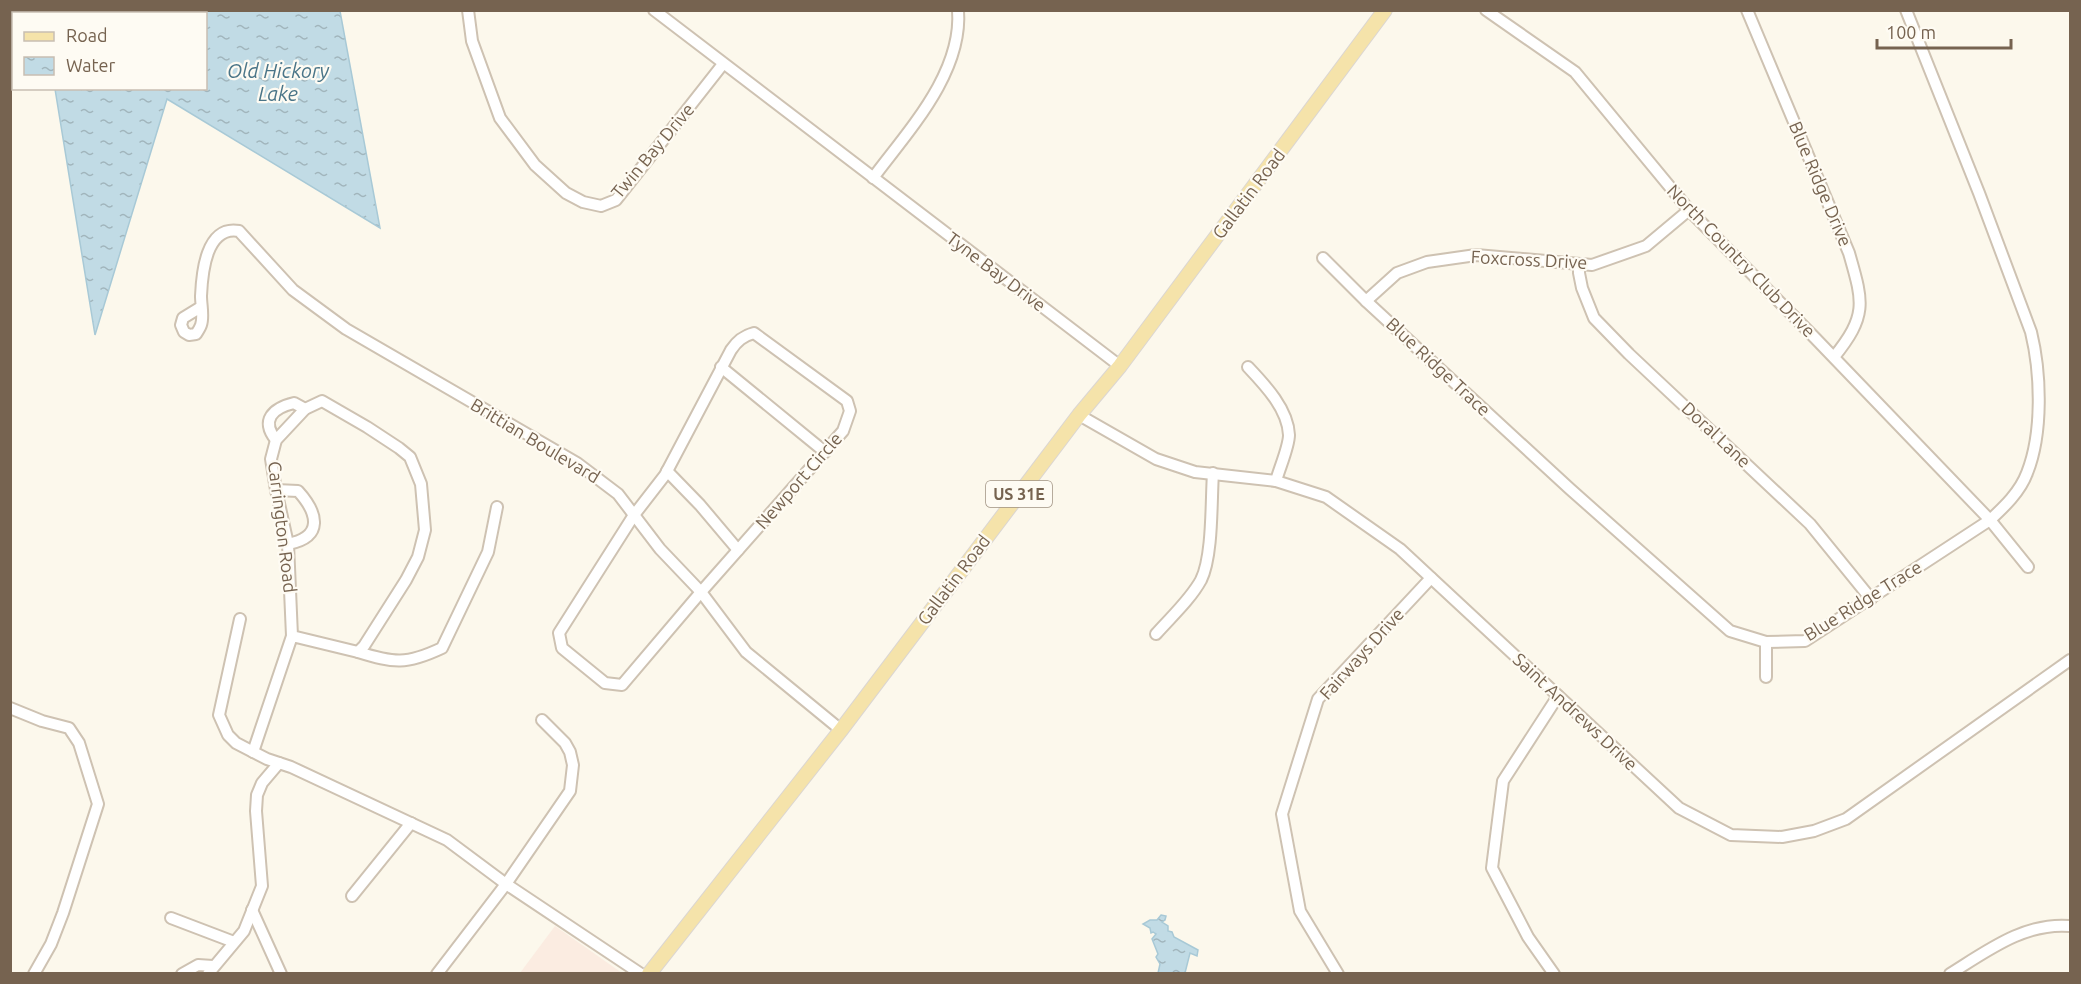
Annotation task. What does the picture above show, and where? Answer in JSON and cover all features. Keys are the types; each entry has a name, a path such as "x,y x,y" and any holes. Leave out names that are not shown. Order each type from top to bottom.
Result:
{"main road":[{"name":"Gallatin Road","path":"649,974 841,730 1079,415 1120,366 1385,10"}],"street":[{"name":"Twin Bay Drive","path":"468,10 472,41 500,118 535,165 566,193 583,202 601,206 616,200 723,64"},
{"name":"Tyne Bay Drive","path":"654,10 1120,366"},
{"path":"873,178 935,93 954,53 959,25 958,10"},
{"name":"North Country Club Drive","path":"1486,10 1575,72 1689,210 1990,520 2028,567"},
{"name":"Blue Ridge Drive","path":"1747,10 1849,253 1859,287 1861,312 1850,338 1834,357"},
{"name":"Blue Ridge Trace","path":"1323,258 1366,301 1570,489 1730,631 1766,642 1805,641 1990,520 2011,500 2027,474 2038,415 2039,384 2036,351 2031,332 1979,193 1906,10"},
{"name":"Foxcross Drive","path":"1366,301 1397,273 1427,262 1476,255 1592,265 1646,246 1689,210"},
{"name":"Brittian Boulevard","path":"201,307 210,247 218,236 233,230 239,231 292,290 346,329 577,463 618,494 660,549 701,592 746,652 841,730"},
{"name":"Doral Lane","path":"1579,264 1582,288 1594,318 1629,354 1810,524 1871,599"},
{"name":"Newport Circle","path":"754,333 847,401 850,411 843,431 825,452 622,685 605,683 562,648 559,633 634,515 668,471 720,367 736,342 744,336 754,333"},
{"path":"720,367 825,452"},
{"path":"1248,367 1267,387 1283,413 1289,436 1276,481"},
{"path":"276,440 269,432 268,423 281,406 294,403 305,409 322,401 367,427 410,457 421,484 425,530 418,557 364,646 357,652"},
{"name":"Carrington Road","path":"253,752 292,636 288,544 271,459 276,440 305,409"},
{"name":"Saint Andrews Drive","path":"1079,415 1156,459 1195,472 1276,481 1326,497 1400,549 1679,808 1731,835 1782,837 1814,831 1846,819 2070,660"},
{"path":"668,471 738,550"},
{"path":"1156,634 1190,597 1202,578 1207,556 1213,473"},
{"path":"276,490 298,491 308,502 315,518 314,528 308,536 300,542 288,544"},
{"path":"292,636 388,661 412,660 442,648 488,552 497,507"},
{"name":"Fairways Drive","path":"1338,974 1300,911 1282,814 1318,699 1431,578"},
{"path":"240,619 219,715 228,735 237,743 447,840 506,884 640,974"},
{"path":"1766,642 1766,677"},
{"path":"1554,974 1528,937 1492,868 1501,813 1503,781 1558,696"},
{"path":"10,708 42,721 69,728 79,743 98,804 63,913 51,944 34,974"},
{"path":"437,974 506,884 570,791 573,765 570,752 565,743 542,720"},
{"path":"182,974 198,965 210,971 244,930 262,886 256,811 258,795 262,783 279,763"},
{"path":"352,896 411,823"},
{"path":"252,910 280,974"},
{"path":"171,918 234,942"},
{"path":"1950,974 2013,935 2057,925 2070,926"}],"shaded area":[{"path":"555,926 622,973 520,973"}],"water":[{"name":"Old Hickory Lake","path":"11,10 340,11 380,228 167,99 95,335 55,90 207,90 207,12 12,12 11,17"},
{"path":"1161,915 1166,916 1162,922 1168,926 1168,931 1172,932 1174,937 1198,950 1197,956 1190,953 1185,973 1158,973 1160,964 1152,939 1156,934 1151,933 1150,928 1143,924 1150,920 1157,920"}]}
